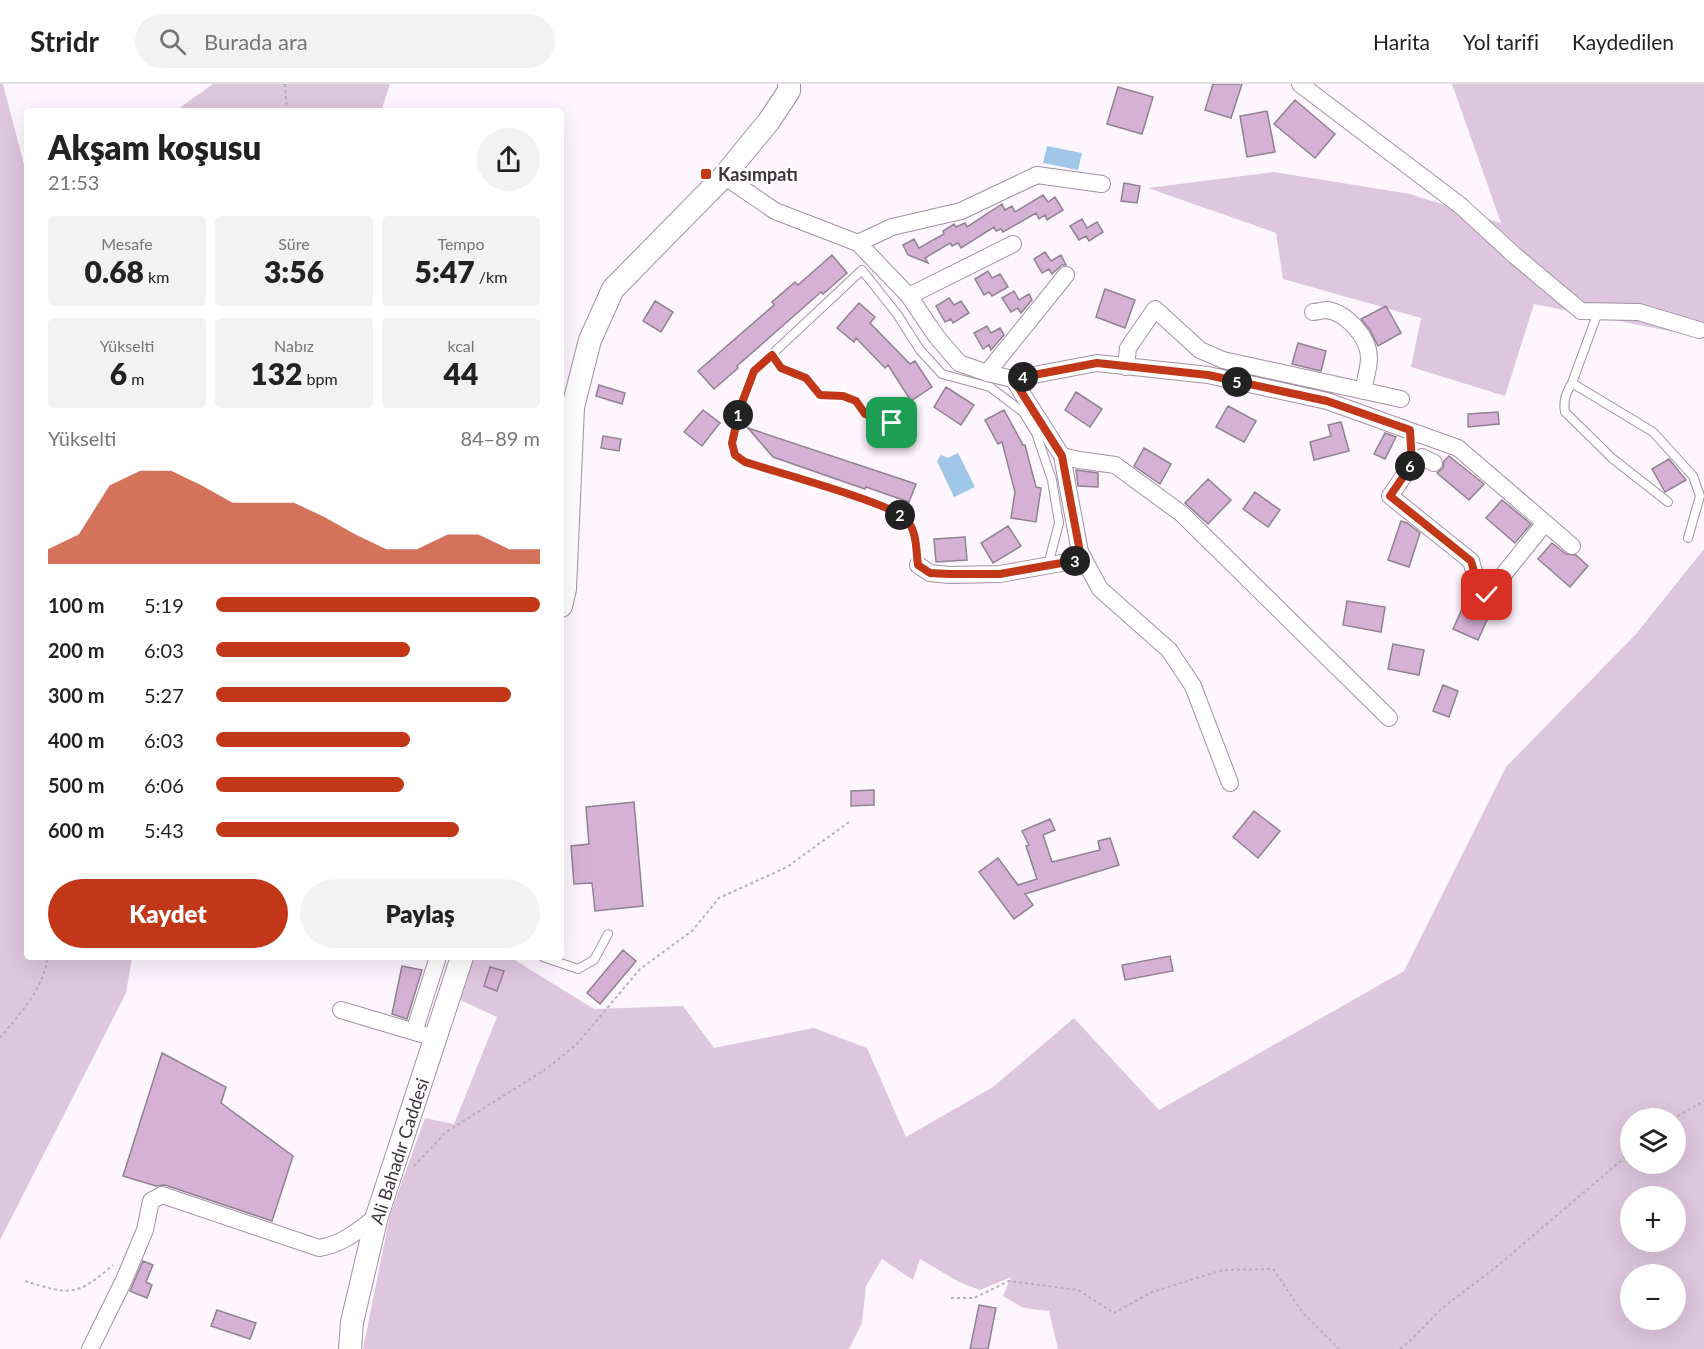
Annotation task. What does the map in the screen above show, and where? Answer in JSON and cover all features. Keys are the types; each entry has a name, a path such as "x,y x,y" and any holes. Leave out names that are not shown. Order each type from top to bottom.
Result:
{"main road":[{"path":"564,593 564,542 573,407 590,340 613,289 724,176 769,121 789,91 789,84"},
{"name":"Ali Bahadır Caddesi","path":"350,1349 352,1322 376,1216 424,1035 461,960"}],"street":[{"path":"1300,84 1461,206 1513,254 1581,311 1639,312 1699,330"},
{"path":"858,243 892,227 961,212 1037,175 1102,184"},
{"path":"724,176 775,211 858,243 909,296 936,336 959,363 1013,379 1097,363 1208,375 1327,401 1458,448 1572,546"},
{"path":"909,296 1013,244"},
{"path":"987,373 1066,276"},
{"path":"1126,367 1128,348 1155,309 1200,350 1223,360 1401,399"},
{"path":"1313,312 1327,310 1339,315 1353,325 1365,342 1369,357 1363,391"},
{"path":"1013,379 1062,456 1080,552 1100,589 1168,650 1193,686 1230,783"},
{"path":"1410,430 1412,464"},
{"path":"1062,456 1115,465 1182,514 1389,718"},
{"path":"1434,463 1422,457 1412,464 1390,496 1471,561 1478,585 1487,595 1545,523"},
{"path":"918,565 930,573 1000,574 1084,559"},
{"path":"340,1010 424,1035 437,960"},
{"path":"90,1349 124,1280 145,1230 150,1201 156,1197 162,1195 319,1248 334,1245 354,1235 376,1216"}],"lane":[{"path":"918,565 914,530 906,518 873,503 745,462 735,455 732,443 740,408 754,371 862,270 897,314 920,350 942,374 990,387 1023,412 1036,432 1052,480 1059,523 1048,566"},
{"path":"1598,312 1572,383 1566,393 1563,403 1565,412 1613,459 1668,502"},
{"path":"1572,383 1653,432 1693,476 1700,496 1688,538"},
{"path":"552,960 578,969 594,960 608,934"}],"path":[{"path":"285,84 287,108"},
{"path":"772,355 781,368 806,378 820,395 843,396 856,401 865,414 892,423"},
{"path":"409,1171 446,1132 546,1069 577,1044 640,969 692,931 719,898 787,867 849,822"},
{"path":"0,1038 34,995 46,970 48,960"},
{"path":"1686,1111 1704,1101"},
{"path":"1400,1349 1442,1308 1495,1268 1620,1162"},
{"path":"25,1281 59,1292 83,1289 117,1261"},
{"path":"951,1298 974,1298 1009,1281 1078,1290 1114,1313 1152,1292 1223,1270 1273,1269 1302,1312 1339,1349"}],"shaded area":[{"path":"0,84 3,84 24,164 24,960 132,960 126,993 0,1240"},
{"path":"213,84 390,84 382,108 179,108"},
{"path":"1452,84 1704,84 1704,338 1534,304 1505,396 1411,367 1421,318 1283,279 1276,233 1148,188 1274,172 1410,194 1501,223"},
{"path":"1704,549 1704,1349 1058,1349 1049,1311 1023,1308 1003,1296 1011,1277 980,1290 959,1282 920,1259 913,1280 882,1259 866,1286 862,1323 849,1349 363,1349 390,1215 425,1118 454,1124 497,1017 449,995 463,960 515,960 594,1009 683,1006 714,1048 814,1028 867,1048 906,1137 993,1087 1074,1018 1159,1110 1404,971 1506,767 1636,634"}],"water":[{"path":"1047,146 1082,153 1078,170 1043,163"},
{"path":"958,453 975,487 954,497 937,461 941,455 948,458"}],"building":[{"path":"1213,84 1242,84 1231,118 1205,110"},
{"path":"1118,87 1153,97 1142,134 1107,124"},
{"path":"1295,100 1335,134 1315,158 1274,124"},
{"path":"1267,111 1275,152 1247,157 1240,116"},
{"path":"1124,183 1140,186 1137,203 1121,201"},
{"path":"1043,195 1048,202 1055,197 1063,210 1047,220 1045,215 1039,219 1036,213 1003,232 1001,229 996,231 994,227 961,248 958,243 952,246 950,243 925,258 928,263 908,255 903,245 914,239 919,248 944,234 943,231 954,224 956,227 965,223 967,227 1002,204 1005,210 1012,206 1015,212"},
{"path":"1082,219 1087,228 1097,222 1103,232 1089,241 1086,236 1079,240 1070,226"},
{"path":"1045,252 1051,261 1061,255 1066,265 1062,265 1052,274 1049,269 1042,273 1034,259"},
{"path":"832,255 847,273 823,294 821,292 714,389 698,371 774,305 772,302 795,282 798,285"},
{"path":"988,271 992,278 1000,274 1008,287 992,296 989,292 984,295 975,279"},
{"path":"1105,289 1135,300 1125,328 1096,317"},
{"path":"1014,291 1019,300 1029,294 1032,300 1021,313 1018,308 1011,312 1002,298"},
{"path":"949,298 954,305 961,301 969,313 953,323 951,319 945,322 936,306"},
{"path":"655,301 673,312 661,332 643,321"},
{"path":"859,303 875,317 870,323 910,364 915,361 932,387 911,401 888,365 885,368 856,338 854,342 837,328"},
{"path":"1386,306 1401,333 1378,346 1361,319"},
{"path":"987,326 991,333 1000,328 1004,335 991,350 989,345 983,349 974,333"},
{"path":"1298,343 1326,351 1321,371 1292,364"},
{"path":"599,385 625,393 622,404 596,396"},
{"path":"946,387 974,405 961,425 934,407"},
{"path":"1076,392 1102,409 1090,427 1065,410"},
{"path":"1228,406 1256,421 1244,442 1216,427"},
{"path":"703,410 720,423 702,446 684,432"},
{"path":"1004,410 1025,445 1036,487 1041,488 1036,522 1011,518 1015,492 1002,442 998,444 985,420"},
{"path":"1498,412 1499,424 1468,427 1468,414"},
{"path":"1341,422 1349,451 1314,460 1310,442 1331,436 1328,425"},
{"path":"748,428 916,484 909,502 773,457"},
{"path":"1385,433 1396,437 1385,459 1374,454"},
{"path":"603,436 621,439 619,451 601,448"},
{"path":"1144,448 1171,464 1160,484 1134,466"},
{"path":"1449,456 1484,484 1469,500 1437,473 1443,468 1444,461"},
{"path":"1669,459 1686,480 1665,492 1652,469"},
{"path":"1076,470 1098,473 1098,487 1078,486"},
{"path":"1208,479 1231,500 1208,524 1185,503"},
{"path":"1255,492 1280,510 1268,527 1243,509"},
{"path":"1502,500 1531,524 1515,543 1486,518"},
{"path":"1401,521 1420,533 1409,567 1388,560"},
{"path":"1008,526 1021,546 993,563 981,543"},
{"path":"965,537 967,560 936,562 934,539"},
{"path":"1552,543 1566,554 1576,555 1588,566 1570,587 1538,559"},
{"path":"1466,600 1491,611 1478,640 1453,629"},
{"path":"1347,601 1385,607 1381,632 1343,625"},
{"path":"1393,644 1424,650 1419,675 1388,669"},
{"path":"1443,685 1458,691 1449,717 1433,711"},
{"path":"874,790 874,805 851,806 851,791"},
{"path":"634,802 643,906 595,911 592,883 574,884 571,846 589,844 586,807"},
{"path":"1254,811 1280,831 1258,858 1233,837"},
{"path":"1050,819 1055,830 1043,835 1052,862 1100,850 1098,841 1110,838 1119,865 1025,894 1033,905 1014,919 979,872 998,858 1018,885 1037,879 1026,846 1029,845 1022,831"},
{"path":"623,950 636,961 600,1004 587,993"},
{"path":"1170,956 1173,971 1125,980 1122,965"},
{"path":"402,966 422,970 407,1019 392,1014"},
{"path":"490,967 504,971 497,991 484,986"},
{"path":"162,1053 226,1087 221,1103 293,1156 272,1221 165,1185 156,1186 123,1176"},
{"path":"143,1261 153,1265 146,1282 152,1285 147,1298 130,1291"},
{"path":"979,1305 996,1308 988,1349 970,1349"},
{"path":"217,1310 256,1323 250,1339 211,1326"}],"place":[{"name":"Kasımpatı","path":"706,174"}],"route":[{"path":"892,423 865,414 856,401 843,396 820,395 806,378 781,368 772,355 754,371 740,408 732,443 735,455 745,462 873,503 906,518 914,530 918,565 930,573 1000,574 1084,559 1080,552 1062,456 1029,400 1013,379 1097,363 1208,375 1327,401 1410,430 1412,464 1390,496 1471,561 1478,585 1487,595"}]}
